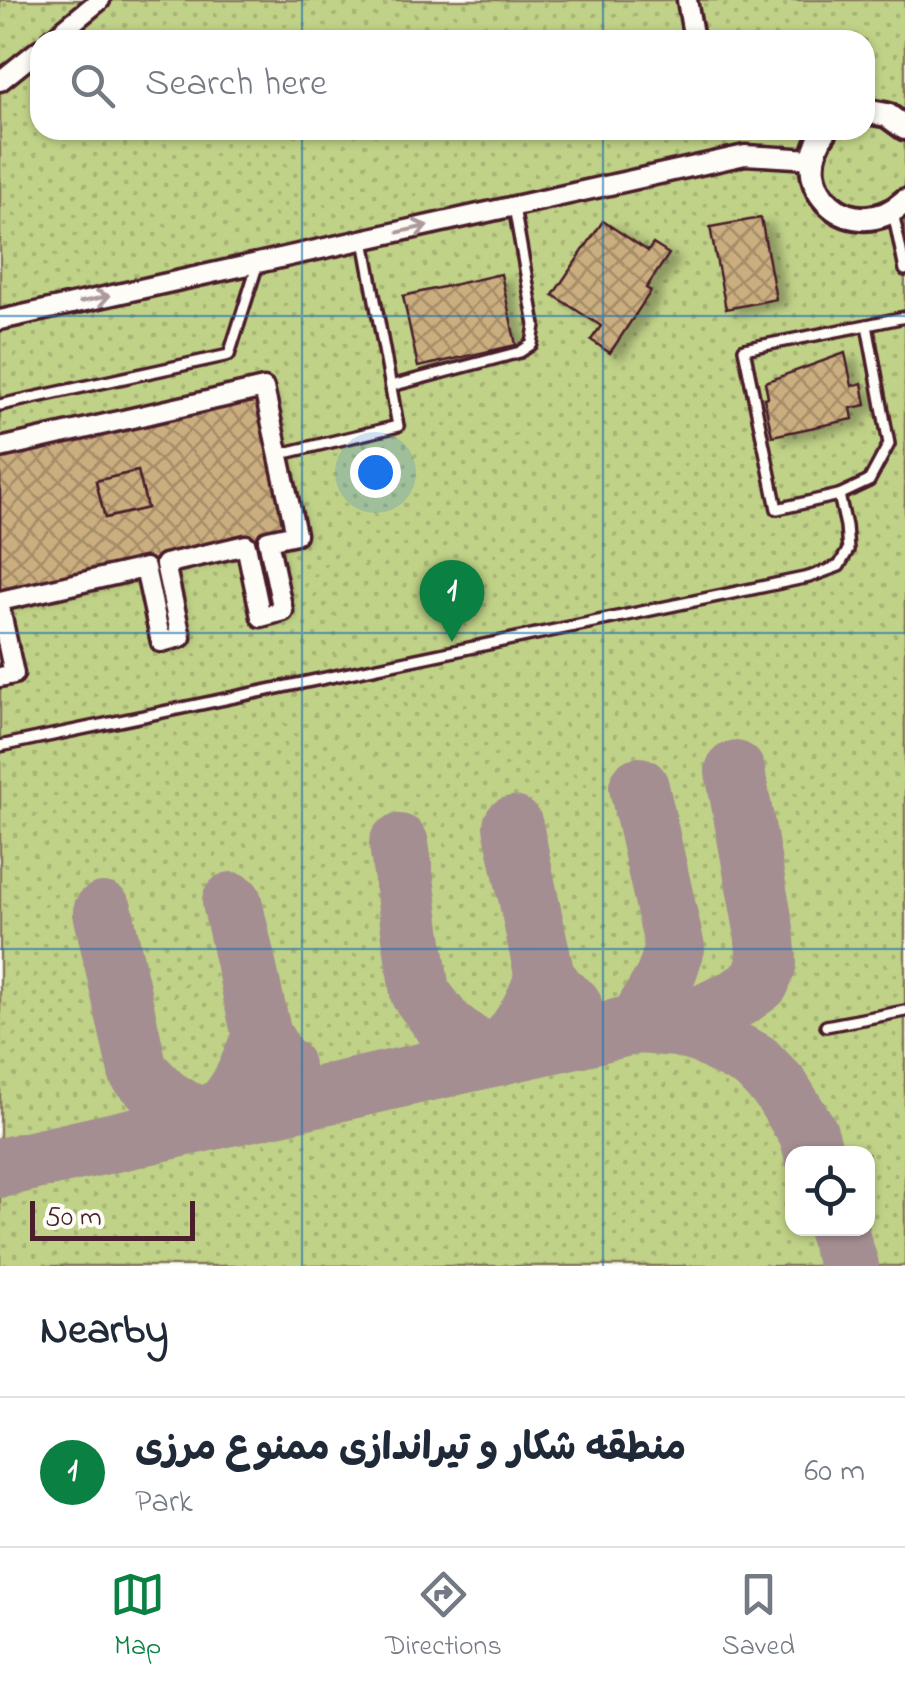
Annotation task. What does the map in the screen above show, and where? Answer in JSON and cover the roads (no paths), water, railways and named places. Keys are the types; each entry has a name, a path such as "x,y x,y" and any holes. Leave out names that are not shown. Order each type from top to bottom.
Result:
{"street":[{"path":"63,30 100,0"},
{"path":"686,0 692,30"},
{"path":"0,81 30,57"},
{"path":"819,140 812,159 813,178 822,197 836,210 874,219 899,206"},
{"path":"0,320 745,155 812,159"},
{"path":"0,448 264,388 296,534 268,540 284,612 261,617 246,546 165,564 181,637 161,642 145,568 0,604 14,674 0,678"}],"lane":[{"path":"391,386 520,352 532,344 536,324 514,206"},
{"path":"899,206 905,270"},
{"path":"290,452 398,426 364,240"},
{"path":"0,405 229,355 258,263"},
{"path":"867,326 889,444 869,481 839,496 777,509 744,349 905,317"},
{"path":"0,746 289,691 809,577 839,566 848,550 839,496"},
{"path":"15,743 18,756"},
{"path":"826,1026 905,1011"}],"place":[{"name":"منطقه شکار و تیراندازی ممنوع مرزی","path":"452,642"}]}
